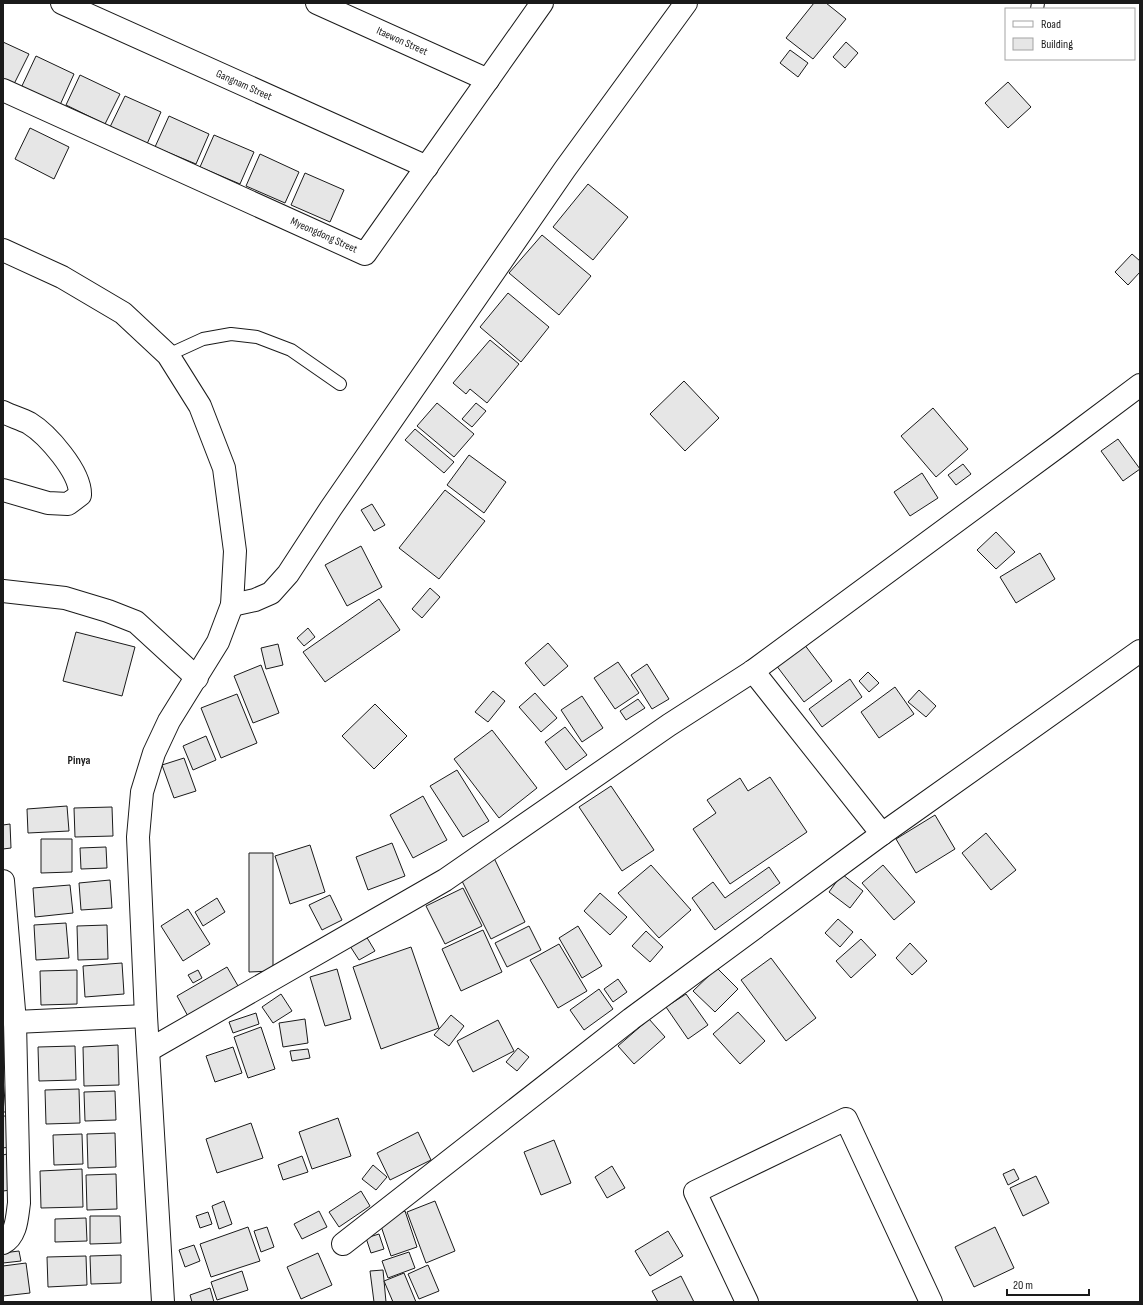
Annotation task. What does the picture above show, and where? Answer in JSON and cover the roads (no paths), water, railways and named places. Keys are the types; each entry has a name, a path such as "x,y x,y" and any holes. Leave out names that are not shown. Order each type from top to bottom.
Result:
{"street":[{"name":"Gangnam Street","path":"62,3 427,167"},
{"name":"Itaewon Street","path":"317,3 488,80"},
{"name":"Myeongdong Street","path":"3,90 365,254 542,3"},
{"path":"232,605 255,600 271,593 288,574 331,508 561,176 686,3"},
{"path":"3,250 62,277 123,313 168,355 200,406 224,468 235,551 232,605 218,642 169,721 154,753 142,792 138,837 146,1016 163,1302"},
{"path":"149,1050 445,880 669,725 753,670 1140,385"},
{"path":"3,412 29,424 49,440 62,454 80,486 80,494 68,504 48,503 3,490"},
{"path":"3,591 65,598 108,611 136,622 197,678"},
{"path":"343,1244 631,1020 882,834 1140,651"},
{"path":"753,670 882,834"},
{"path":"3,881 15,1022 19,1203 16,1226 10,1238 3,1243"},
{"path":"15,1022 146,1016"},
{"path":"747,1302 695,1192 846,1119 931,1302"}],"lane":[{"path":"168,355 203,340 231,334 256,337 291,350 340,384"}],"district":[{"name":"Pinya","path":"79,760"}]}
